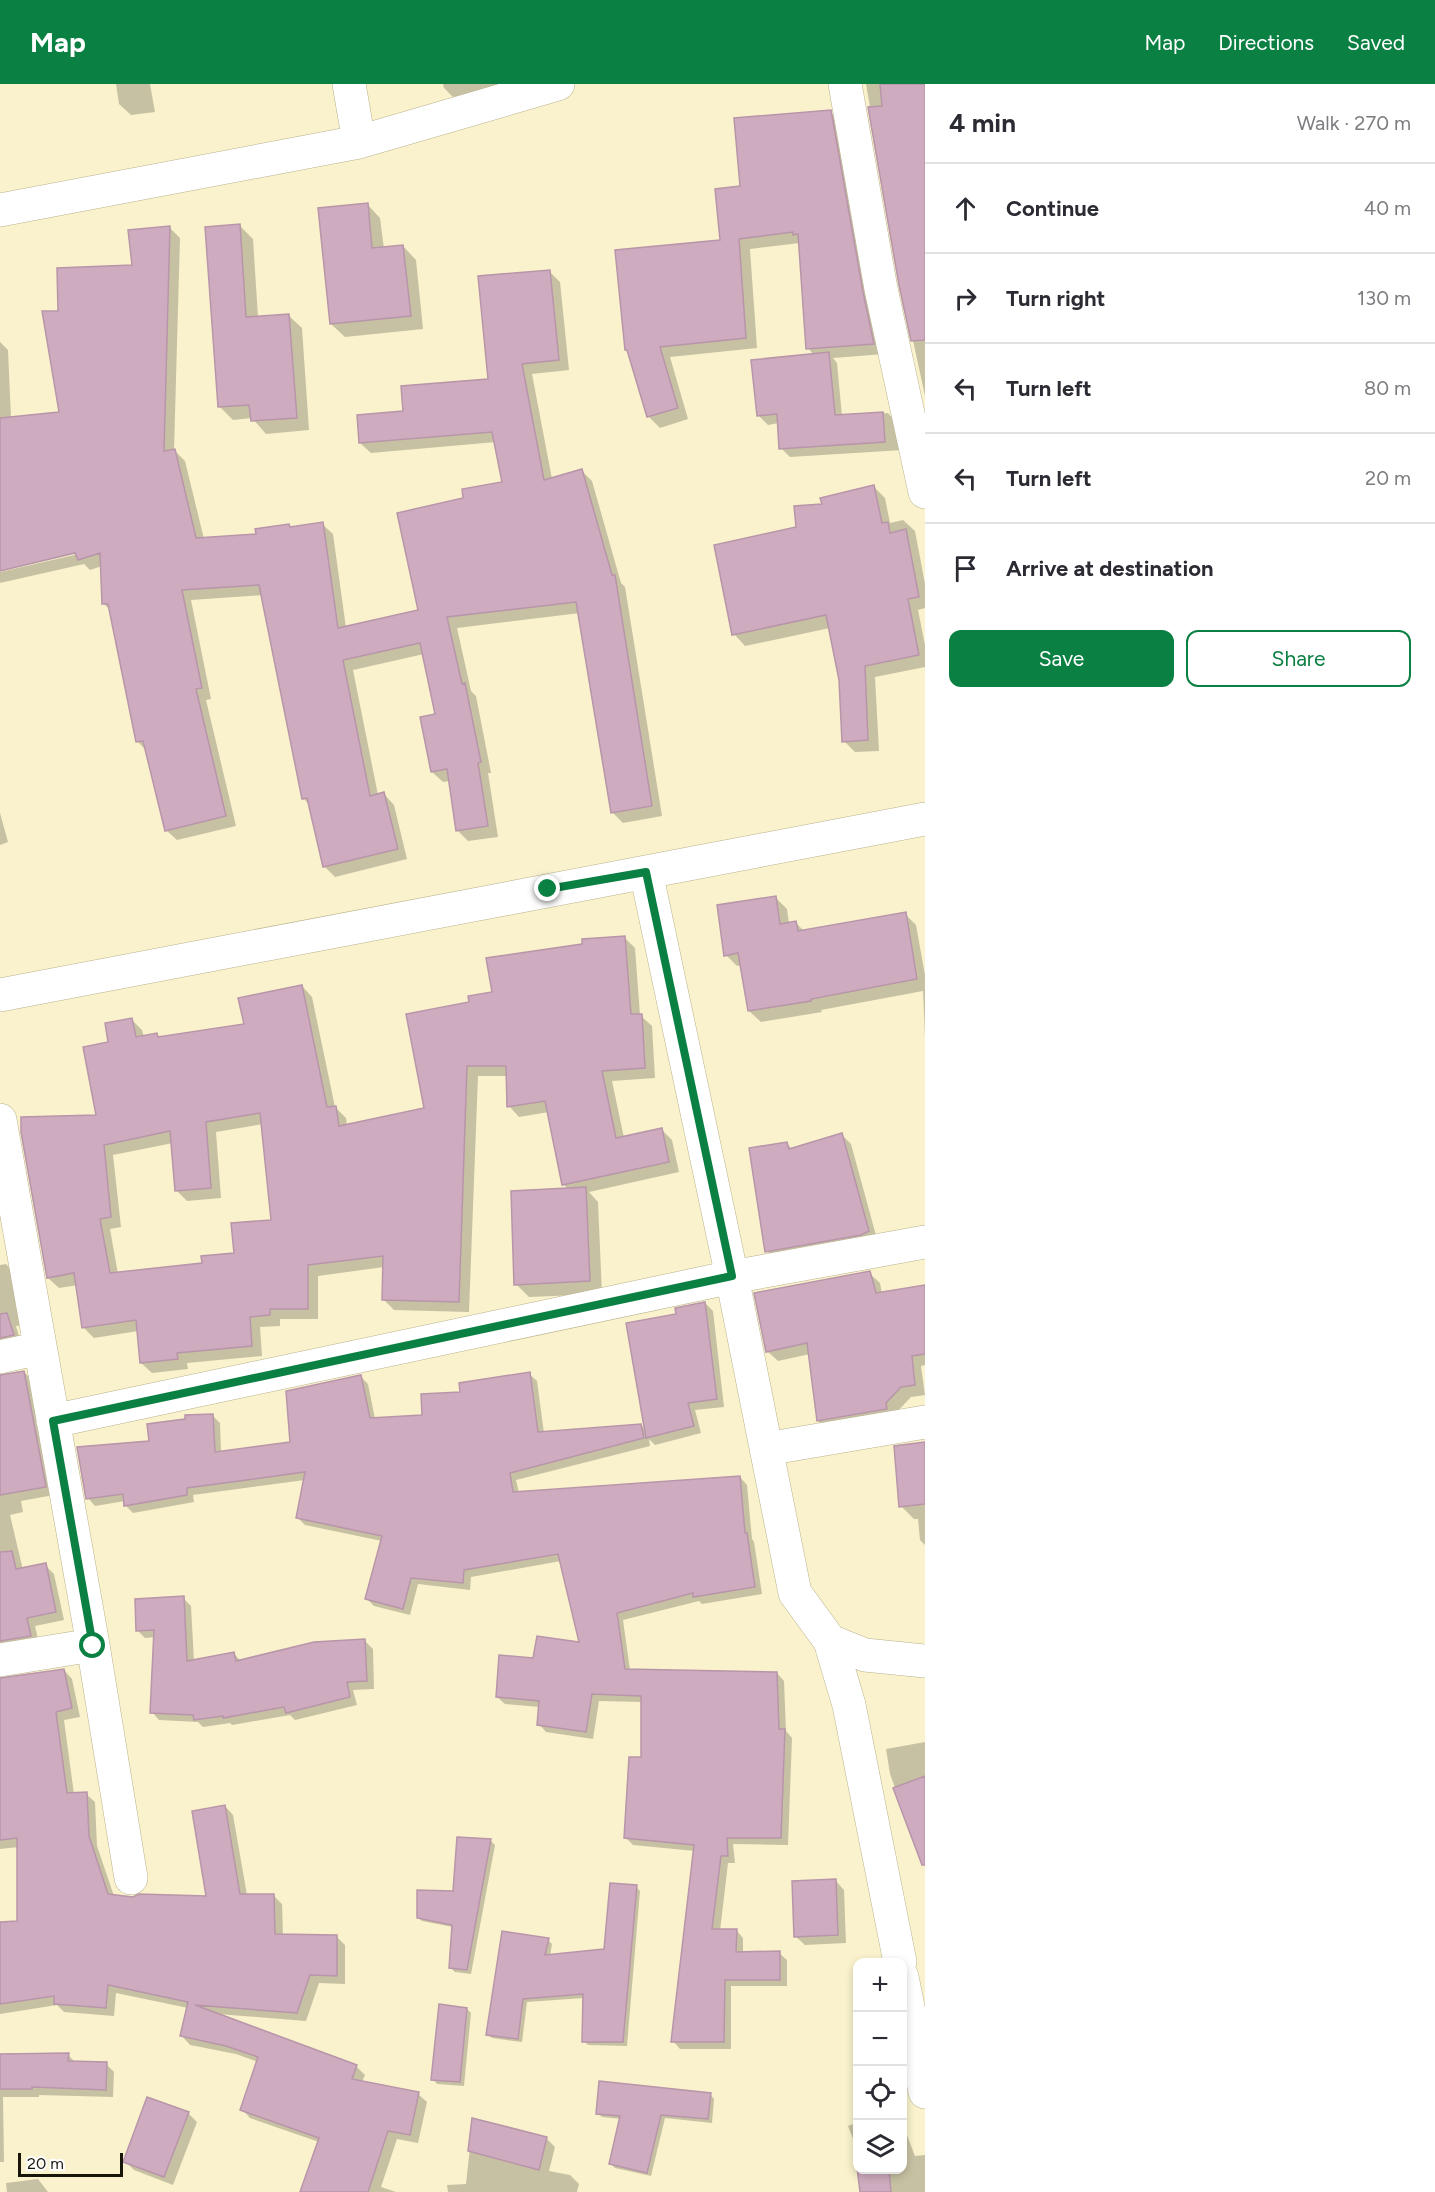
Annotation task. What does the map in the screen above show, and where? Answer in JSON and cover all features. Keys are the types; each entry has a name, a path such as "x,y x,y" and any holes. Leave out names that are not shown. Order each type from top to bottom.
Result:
{"street":[{"path":"349,84 359,142"},
{"path":"0,210 359,142 558,84"},
{"path":"845,84 882,290 925,492"},
{"path":"0,995 925,819"},
{"path":"646,872 732,1276 795,1593 830,1641 849,1705 899,1958"},
{"path":"0,1120 93,1646 131,1878"},
{"path":"53,1421 732,1276 925,1242"},
{"path":"0,1356 40,1348"},
{"path":"766,1449 925,1422"},
{"path":"830,1641 865,1655 925,1661"},
{"path":"0,1660 93,1646"},
{"path":"907,1998 925,2092"}],"building":[{"path":"880,84 925,84 925,340 911,341 899,285 868,107 882,106"},
{"path":"831,110 874,344 806,349 798,234 793,235 793,232 739,239 746,338 660,347 678,408 647,417 627,350 625,350 615,250 720,240 715,189 740,186 734,118"},
{"path":"368,203 372,248 403,245 411,316 330,324 318,208"},
{"path":"240,224 246,317 289,314 297,418 251,421 249,405 218,407 205,227"},
{"path":"170,226 164,451 175,449 196,538 256,534 255,529 323,522 338,628 418,610 397,513 463,498 462,489 502,482 492,432 359,443 357,415 403,411 401,386 488,379 478,276 550,270 559,360 522,364 544,480 582,469 612,575 615,575 652,806 611,813 576,602 447,617 462,684 465,683 481,762 478,763 488,826 456,831 447,769 431,772 420,717 435,714 420,643 343,660 370,796 384,792 398,849 323,867 307,798 302,799 259,585 182,590 202,688 196,689 226,816 165,831 143,741 136,742 108,604 102,604 100,553 78,560 75,553 0,571 0,418 59,412 42,311 58,311 57,268 132,265 128,230"},
{"path":"829,352 835,415 883,412 885,442 779,449 777,414 757,416 751,360"},
{"path":"874,485 882,523 888,522 890,533 906,529 919,597 908,599 919,655 865,666 868,740 842,742 839,680 826,615 732,635 714,545 796,527 794,506 822,504 820,498"},
{"path":"776,896 780,924 796,921 798,931 906,912 917,979 811,999 811,1001 748,1011 738,953 724,956 717,905"},
{"path":"625,936 631,1014 642,1014 645,1068 602,1071 616,1138 662,1128 669,1162 562,1185 545,1101 507,1107 506,1066 467,1066 459,1302 382,1300 383,1256 308,1265 308,1309 270,1309 270,1315 250,1317 252,1346 177,1353 178,1359 140,1363 136,1320 82,1328 74,1273 47,1278 21,1132 21,1117 96,1115 83,1047 108,1042 105,1023 132,1018 136,1037 157,1033 158,1037 244,1024 238,998 302,985 327,1107 336,1106 339,1126 424,1108 406,1014 469,1002 468,996 492,992 486,958 582,944 582,939","holes":["260,1113 271,1220 231,1223 234,1253 201,1256 202,1263 110,1273 100,1219 111,1217 104,1145 170,1131 175,1191 211,1188 206,1122"]},
{"path":"842,1133 869,1231 861,1235 765,1252 749,1148 787,1142 789,1149"},
{"path":"586,1187 590,1281 514,1285 511,1191"},
{"path":"870,1271 876,1293 925,1285 925,1354 912,1356 915,1385 901,1387 886,1403 887,1409 817,1421 807,1343 766,1352 754,1293"},
{"path":"705,1302 717,1399 688,1403 694,1426 646,1438 626,1323 676,1314 675,1308"},
{"path":"7,1313 14,1335 0,1338 0,1314"},
{"path":"24,1371 46,1487 0,1495 0,1375"},
{"path":"530,1372 538,1432 641,1424 644,1438 510,1473 513,1492 740,1476 745,1533 747,1533 755,1587 693,1597 693,1593 617,1613 625,1669 777,1672 779,1729 785,1729 781,1838 727,1838 728,1856 721,1856 712,1929 737,1929 736,1952 780,1951 780,1980 725,1980 724,2042 671,2042 694,1845 624,1838 629,1757 641,1757 641,1696 592,1694 586,1732 537,1725 539,1701 496,1697 499,1655 533,1658 537,1636 579,1642 558,1554 464,1570 463,1583 411,1578 403,1609 365,1599 382,1536 296,1518 305,1472 187,1488 187,1495 124,1506 123,1494 86,1499 77,1447 149,1441 147,1424 185,1419 185,1415 213,1414 215,1452 290,1442 286,1391 361,1375 370,1418 422,1415 421,1394 460,1392 459,1383"},
{"path":"925,1442 925,1504 899,1507 894,1446"},
{"path":"12,1551 16,1569 46,1563 56,1612 27,1618 31,1636 0,1641 0,1552"},
{"path":"184,1596 187,1661 234,1652 236,1661 314,1642 365,1639 367,1681 347,1682 350,1697 286,1713 284,1707 223,1718 223,1716 194,1720 193,1715 150,1713 154,1630 136,1631 135,1599"},
{"path":"64,1669 72,1708 56,1712 67,1793 87,1792 89,1836 108,1894 133,1897 139,1894 206,1896 192,1811 225,1805 240,1894 274,1894 275,1934 337,1935 337,1976 310,1975 297,2013 195,2005 357,2065 352,2079 419,2092 410,2135 388,2131 368,2192 300,2192 319,2138 240,2110 258,2057 226,2046 180,2036 188,2002 108,1985 106,2008 54,2004 54,1996 0,2004 0,1922 17,1921 17,1838 0,1840 0,1678"},
{"path":"925,1776 925,1865 922,1865 893,1788"},
{"path":"457,1837 491,1839 467,1970 449,1968 452,1925 417,1918 417,1890 453,1891"},
{"path":"836,1879 838,1935 794,1937 792,1881"},
{"path":"610,1883 637,1885 623,2042 582,2042 583,1994 523,1999 518,2039 486,2035 502,1931 549,1938 545,1955 604,1949"},
{"path":"439,2004 467,2008 460,2082 431,2080"},
{"path":"69,2053 68,2061 107,2062 106,2090 32,2087 32,2089 0,2089 0,2054"},
{"path":"599,2081 711,2093 708,2119 661,2115 647,2173 609,2164 620,2116 596,2114"},
{"path":"147,2097 189,2112 164,2177 123,2162"},
{"path":"472,2118 547,2137 539,2170 468,2151"},
{"path":"858,2174 889,2174 891,2192 860,2192"}],"route":[{"path":"93,1646 53,1421 732,1276 646,872 548,889"}]}
